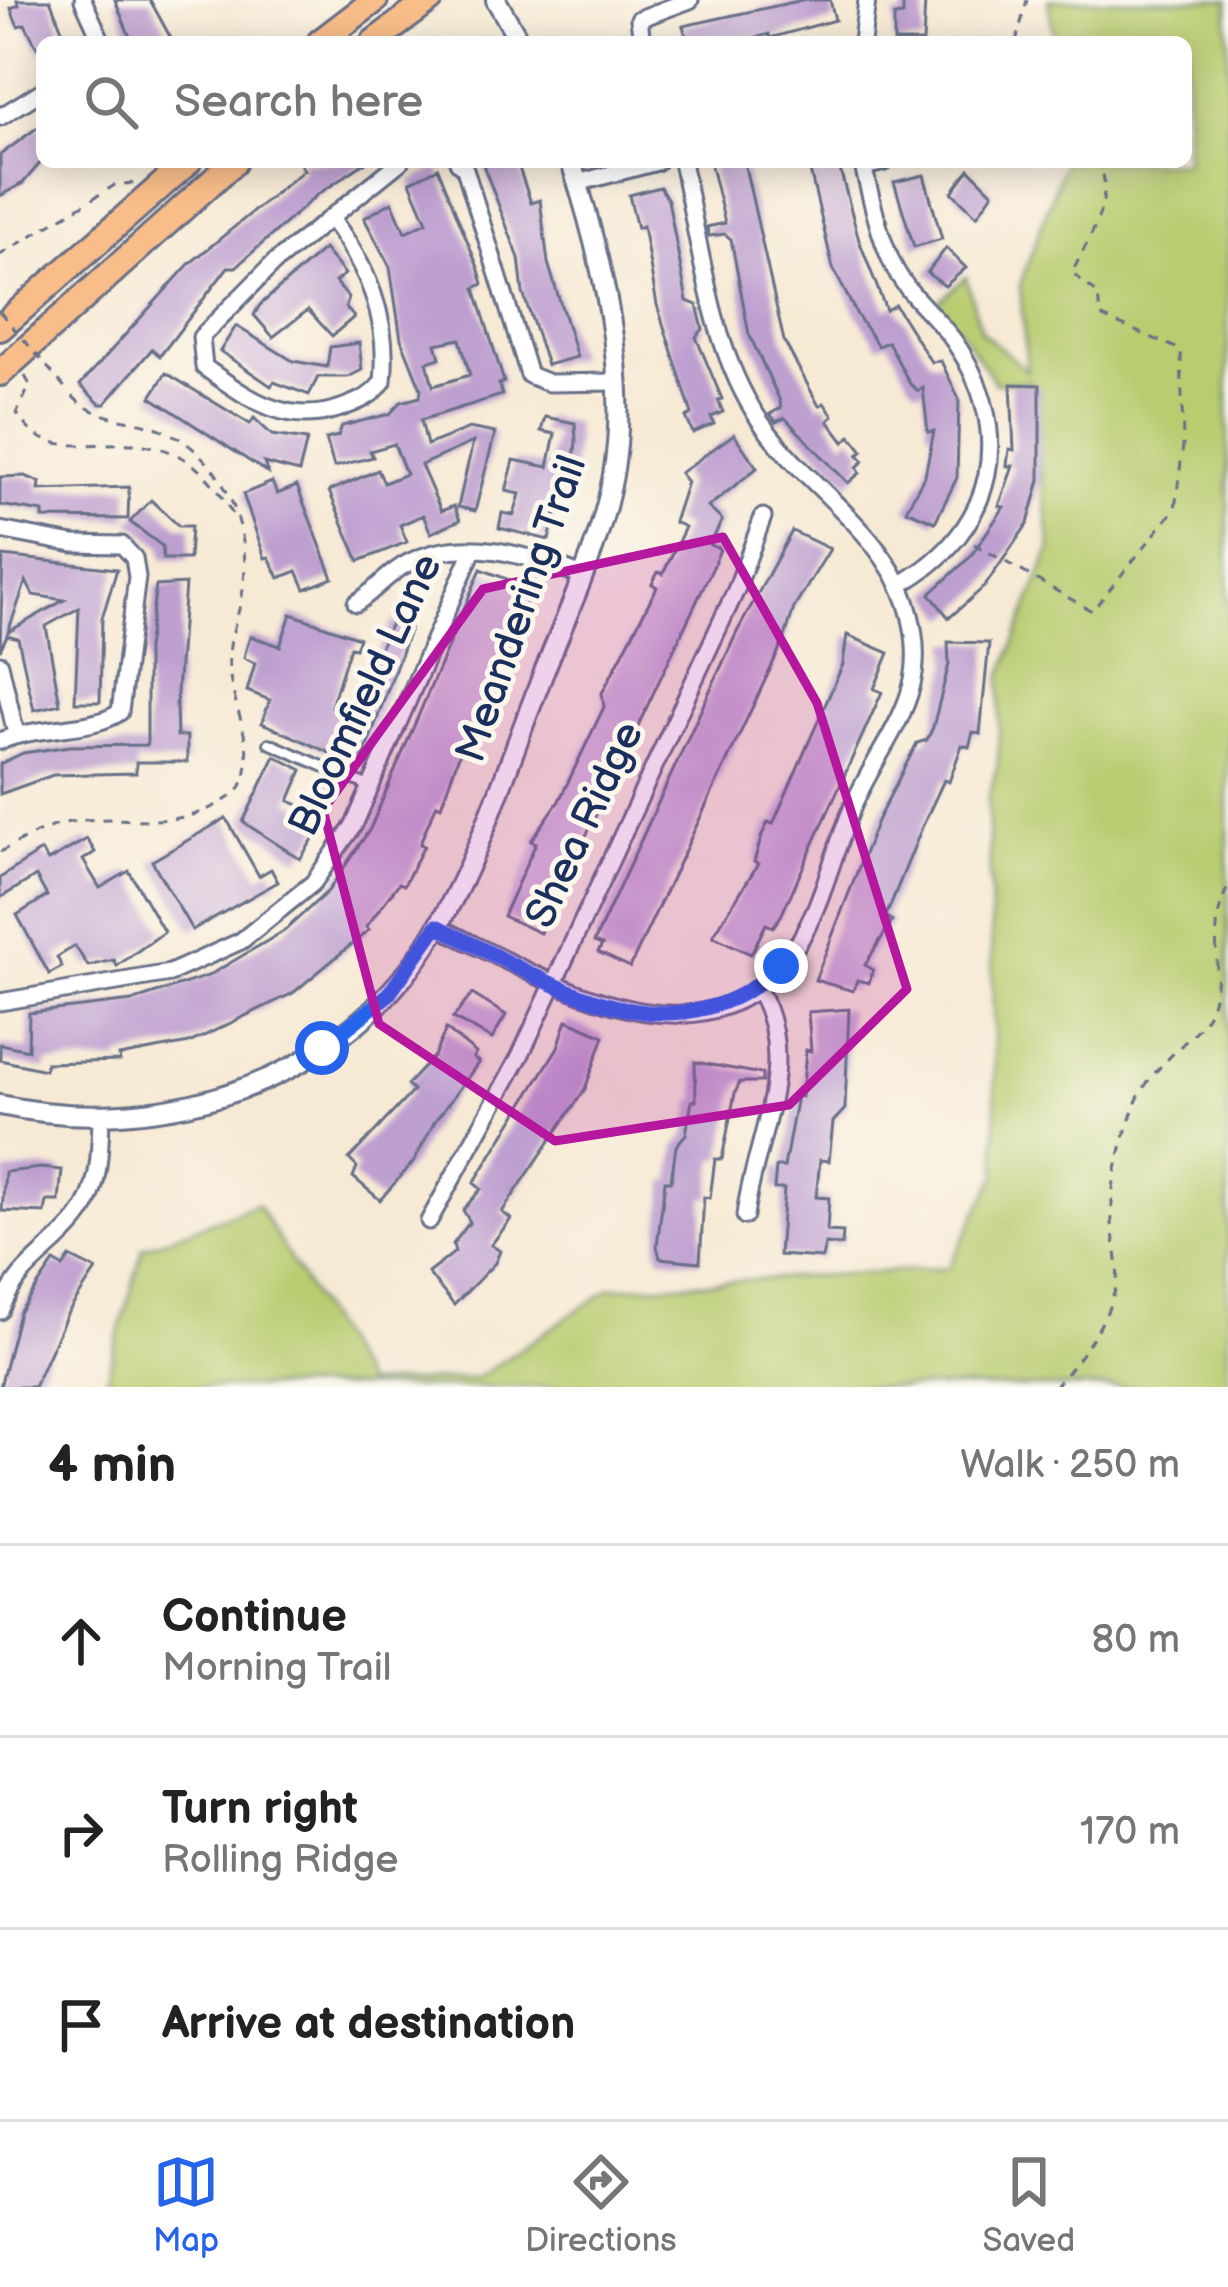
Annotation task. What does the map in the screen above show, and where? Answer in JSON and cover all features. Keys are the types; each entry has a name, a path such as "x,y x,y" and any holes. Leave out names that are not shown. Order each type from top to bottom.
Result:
{"main road":[{"path":"328,36 374,0"},
{"path":"382,36 430,0"},
{"path":"0,328 182,168"},
{"path":"9,366 227,168"}],"street":[{"path":"83,0 99,36"},
{"path":"496,0 517,36"},
{"path":"640,36 639,20 690,0"},
{"path":"863,36 867,0"},
{"path":"0,118 36,95"},
{"path":"331,218 365,267 374,291 385,365 374,394 323,414 279,414 204,367 199,350 212,321 331,218 393,168"},
{"path":"461,168 479,211 529,375 548,383 615,382"},
{"name":"Meandering Trail","path":"0,1105 101,1118 200,1103 308,1057 389,994 437,926 478,844 613,476 615,382 573,168"},
{"path":"577,182 633,168"},
{"path":"437,926 552,982 623,1010 696,1014 757,988 796,947 857,796 911,700 913,633 899,585 871,542 789,460 757,417 730,360 683,168"},
{"path":"864,168 893,266 964,357 981,389 993,433 990,468 963,531 939,558 899,585"},
{"name":"Shea Ridge","path":"429,1221 520,1056 736,590 763,518"},
{"path":"0,530 73,544 122,545 134,558 137,578 120,712 105,723 8,737 0,664"},
{"path":"356,603 408,563 472,550 526,555 580,575"},
{"name":"Bloomfield Lane","path":"0,1002 129,984 170,973 241,941 313,884 354,825 472,550"},
{"path":"746,1216 750,1175 777,1074 778,1040 757,988"},
{"path":"0,1312 16,1276 82,1215 100,1159 101,1118"}],"lane":[{"path":"269,743 371,787"}],"path":[{"path":"1018,36 1027,0"},
{"path":"973,543 1092,611 1175,508 1183,446 1181,350 1100,316 1098,294 1072,273 1098,216 1107,180 1102,168"},
{"path":"0,255 115,185 135,183 155,193"},
{"path":"0,312 89,413 151,426 187,442 218,472 239,527 245,574 228,661 248,754 238,791 159,822 56,825 0,852"},
{"path":"9,366 29,386 17,413 36,434 71,447 135,441 169,448 209,477 239,527"},
{"path":"1054,1387 1106,1317 1117,1281 1112,1222 1115,1166 1138,1097 1171,1051 1208,1015 1217,978 1212,944 1228,886"}],"highlighted area":[{"path":"723,537 817,703 907,989 789,1105 555,1141 379,1024 323,810 483,589"}],"green space":[{"path":"1048,0 1228,0 1228,1387 104,1387 143,1248 257,1204 365,1384 477,1378 611,1288 948,1268 997,1175 988,800 998,763 1001,678 1051,548 1029,381 995,383 961,332 934,306 966,277 981,331 1027,371 1020,285 1062,168 1192,168 1192,36 1054,36"}],"building":[{"path":"17,0 50,0 65,36 36,36 36,45 25,24 18,26 14,17 11,8 19,5"},
{"path":"115,0 150,0 170,36 130,36"},
{"path":"803,0 830,0 835,20 777,36 686,36 683,26"},
{"path":"903,0 925,0 923,36 894,36 894,16 903,15"},
{"path":"36,128 36,168 23,183 0,196 0,155"},
{"path":"357,168 317,195 236,267 228,267 160,356 152,349 105,404 80,385 189,264 304,170"},
{"path":"438,168 479,270 483,284 475,288 504,382 499,384 502,395 421,420 427,445 469,428 495,433 475,511 458,507 473,442 421,465 441,511 454,506 460,520 431,533 423,515 400,525 407,542 359,561 329,491 378,470 384,483 406,474 394,444 370,451 373,457 334,467 326,439 338,436 342,426 390,414 401,402 420,397 401,339 390,267 364,218 392,202 405,232 427,222 410,182","holes":["460,339 470,375 433,386 427,362 440,358 436,344"]},
{"path":"484,168 519,168 531,203 540,200 548,263 577,357 547,365 523,293 519,258"},
{"path":"711,168 745,168 784,341 819,406 824,403 833,416 828,421 844,442 851,436 863,451 858,455 864,461 857,467 860,473 848,483 785,418 776,422 770,414 781,408 780,401 749,334 731,239 725,234 709,236 707,227 725,223"},
{"path":"809,168 840,168 859,240 886,310 895,305 931,362 941,361 959,399 957,478 935,522 906,510 925,475 934,431 928,432 923,388 918,391 910,384 888,342 878,346 833,268"},
{"path":"969,169 993,193 977,216 952,192"},
{"path":"924,175 942,239 914,247 894,182"},
{"path":"660,187 668,200 687,301 697,305 703,329 696,337 722,399 718,400 723,412 711,417 714,424 693,433 686,417 692,414 657,305 643,226 637,228 629,195"},
{"path":"946,248 966,268 945,286 927,273"},
{"path":"324,249 345,274 335,282 348,297 346,308 354,317 332,336 308,310 273,337 254,315"},
{"path":"236,326 293,361 327,367 330,347 359,343 362,370 348,377 318,377 309,395 274,382 271,386 220,351"},
{"path":"166,373 250,424 254,418 272,435 307,440 299,472 264,463 268,473 151,397"},
{"path":"1011,384 1040,385 1040,480 1028,523 985,586 949,618 930,594 970,557 1004,507 999,506 1013,466 1007,466 1009,449 1014,450"},
{"path":"545,417 575,423 576,442 571,481 563,485 549,540 499,528 502,513 514,515 520,494 506,491 514,460 548,467 555,434 541,431"},
{"path":"734,434 757,468 708,507 722,520 710,545 720,549 713,567 540,933 503,916 536,843 531,841 559,801 604,707 602,693 657,587 652,584 658,572 663,574 685,527 674,522 687,482 680,473"},
{"path":"25,476 40,482 39,490 129,487 128,519 43,518 43,512 0,505 0,477"},
{"path":"272,482 277,494 297,486 333,578 305,589 297,571 279,578 269,557 265,558 243,494"},
{"path":"151,500 179,526 191,526 189,559 163,559 162,546 130,522"},
{"path":"792,531 830,549 794,608 784,640 630,967 598,952 602,945 594,942 737,632"},
{"path":"3,556 117,569 102,618 100,702 75,702 79,608 46,626 60,704 34,710 18,638 7,635 0,650","holes":["26,581 33,595 64,600 8,632"]},
{"path":"481,569 530,588 521,622 509,649 505,647 475,728 471,725 465,738 441,806 437,804 420,844 424,846 404,885 399,883 366,927 369,930 293,993 189,1043 119,1056 120,1061 46,1063 45,1070 0,1060 0,1044 28,1050 29,1013 132,1001 208,976 284,931 328,891 370,829"},
{"path":"185,584 176,706 177,736 187,736 187,762 136,762 136,773 53,775 0,794 0,764 23,753 70,746 147,745 147,648 156,586"},
{"path":"291,614 359,638 355,648 350,647 331,707 349,715 392,621 410,628 360,766 262,723 270,700 247,691 255,663 244,658 250,636 280,646"},
{"path":"847,635 889,653 874,689 882,692 781,916 773,927 766,924 751,954 713,936 758,864 754,862 762,835 768,822 773,824 843,664"},
{"path":"948,642 989,643 980,734 973,732 969,747 962,745 949,782 944,780 923,825 886,916 892,921 865,965 873,970 869,983 857,980 853,991 815,980 877,821 917,743 927,740 933,727 949,664"},
{"path":"275,756 302,770 289,801 311,810 327,779 341,785 330,813 300,859 243,822"},
{"path":"226,818 259,876 271,869 278,882 192,930 152,861"},
{"path":"87,839 95,852 83,860 100,888 129,871 164,932 117,966 114,960 88,966 75,946 57,957 62,967 49,974 17,915 47,896 36,876 0,898 0,878 41,851 48,861"},
{"path":"472,994 506,1015 492,1039 453,1018"},
{"path":"849,1009 845,1109 833,1122 829,1161 820,1160 816,1197 829,1198 827,1231 843,1232 842,1245 825,1244 822,1258 779,1255 784,1189 774,1189 776,1167 784,1167 797,1096 802,1097 806,1050 811,1051 808,1012"},
{"path":"567,1020 604,1036 585,1089 502,1212 511,1219 491,1245 500,1251 495,1263 454,1305 428,1273 455,1252 453,1244 470,1222 463,1210 481,1189 474,1183 558,1047"},
{"path":"446,1029 476,1053 473,1058 479,1062 435,1121 414,1161 380,1200 353,1177 357,1167 349,1159 413,1091 407,1085 434,1056"},
{"path":"695,1062 762,1074 762,1082 740,1082 735,1093 722,1159 715,1159 710,1198 704,1197 700,1262 660,1258 657,1246 665,1181 671,1181 676,1146 686,1134 692,1101 696,1101"},
{"path":"62,1170 59,1201 47,1201 45,1213 2,1211 5,1172"},
{"path":"70,1257 96,1270 67,1314 34,1387 0,1387 19,1313 54,1262 63,1267"}],"route":[{"path":"322,1048 389,994 437,926 588,998 656,1015 696,1014 729,1004 757,988 781,966"}]}
